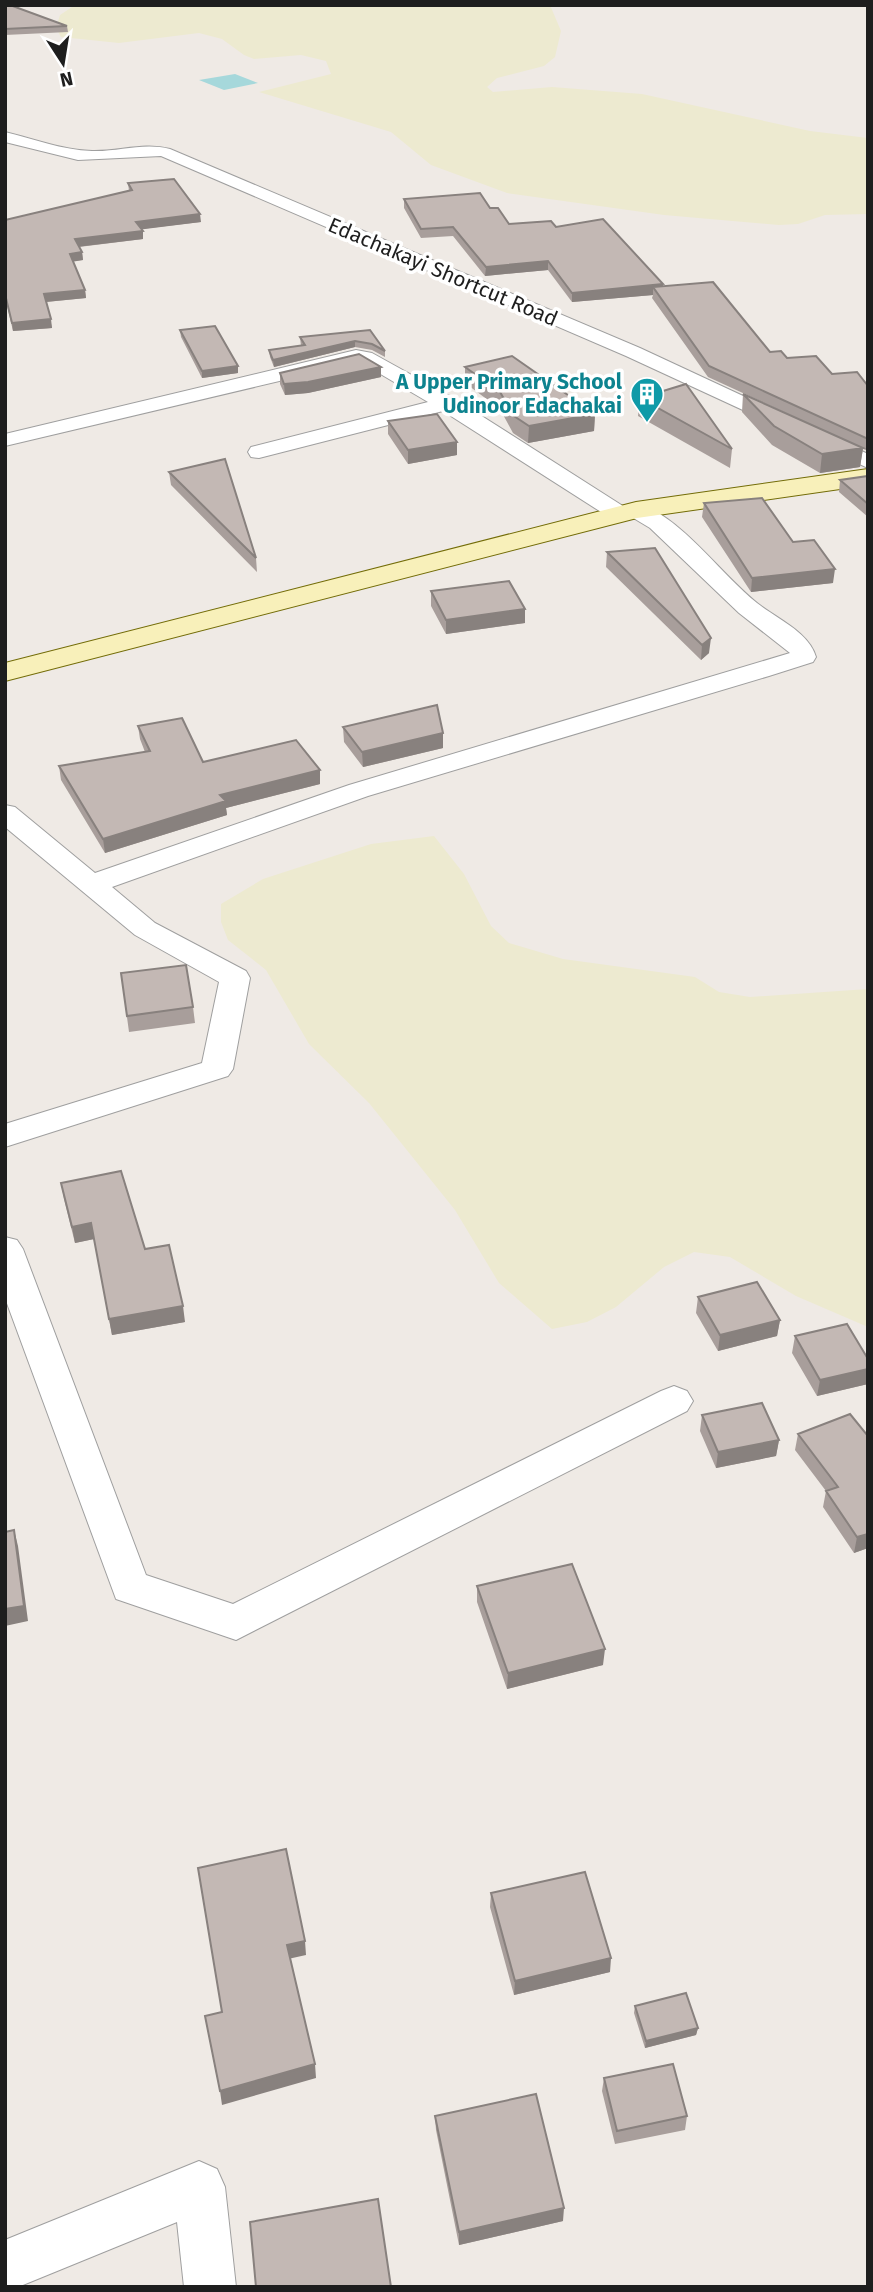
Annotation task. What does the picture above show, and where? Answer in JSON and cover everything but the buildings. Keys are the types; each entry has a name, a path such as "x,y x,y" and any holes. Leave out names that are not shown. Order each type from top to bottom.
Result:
{"main road":[{"path":"5,672 628,512 868,477"}],"street":[{"name":"Edachakayi Shortcut Road","path":"5,137 76,155 103,156 151,149 164,152 633,352 868,462"},
{"path":"5,440 356,356 365,357 448,403 628,512 659,523 748,608 801,647 804,657 642,709 446,763 228,834 92,884"},
{"path":"259,452 448,403"},
{"path":"5,813 145,929 235,978 217,1069 5,1136"},
{"path":"5,1249 130,1587 236,1622 674,1401"},
{"path":"5,2266 199,2186 210,2287"}],"shaded area":[{"path":"75,5 550,5 561,31 555,57 544,66 497,78 487,87 493,92 552,87 642,94 810,131 868,138 868,214 825,215 798,224 779,225 664,215 507,193 431,165 391,132 259,92 331,74 326,61 301,55 254,59 222,39 199,33 119,43 61,37 56,28 60,15"},
{"path":"434,836 464,874 491,926 509,943 563,959 695,977 719,992 750,997 868,989 868,1327 796,1296 730,1257 694,1252 664,1267 616,1307 587,1322 552,1329 499,1283 455,1210 369,1103 309,1044 266,970 228,940 221,922 221,904 263,879 371,844"}],"water":[{"path":"235,74 258,83 224,90 199,80"}],"place":[{"name":"A Upper Primary School Udinoor Edachakai","path":"647,424"}]}
